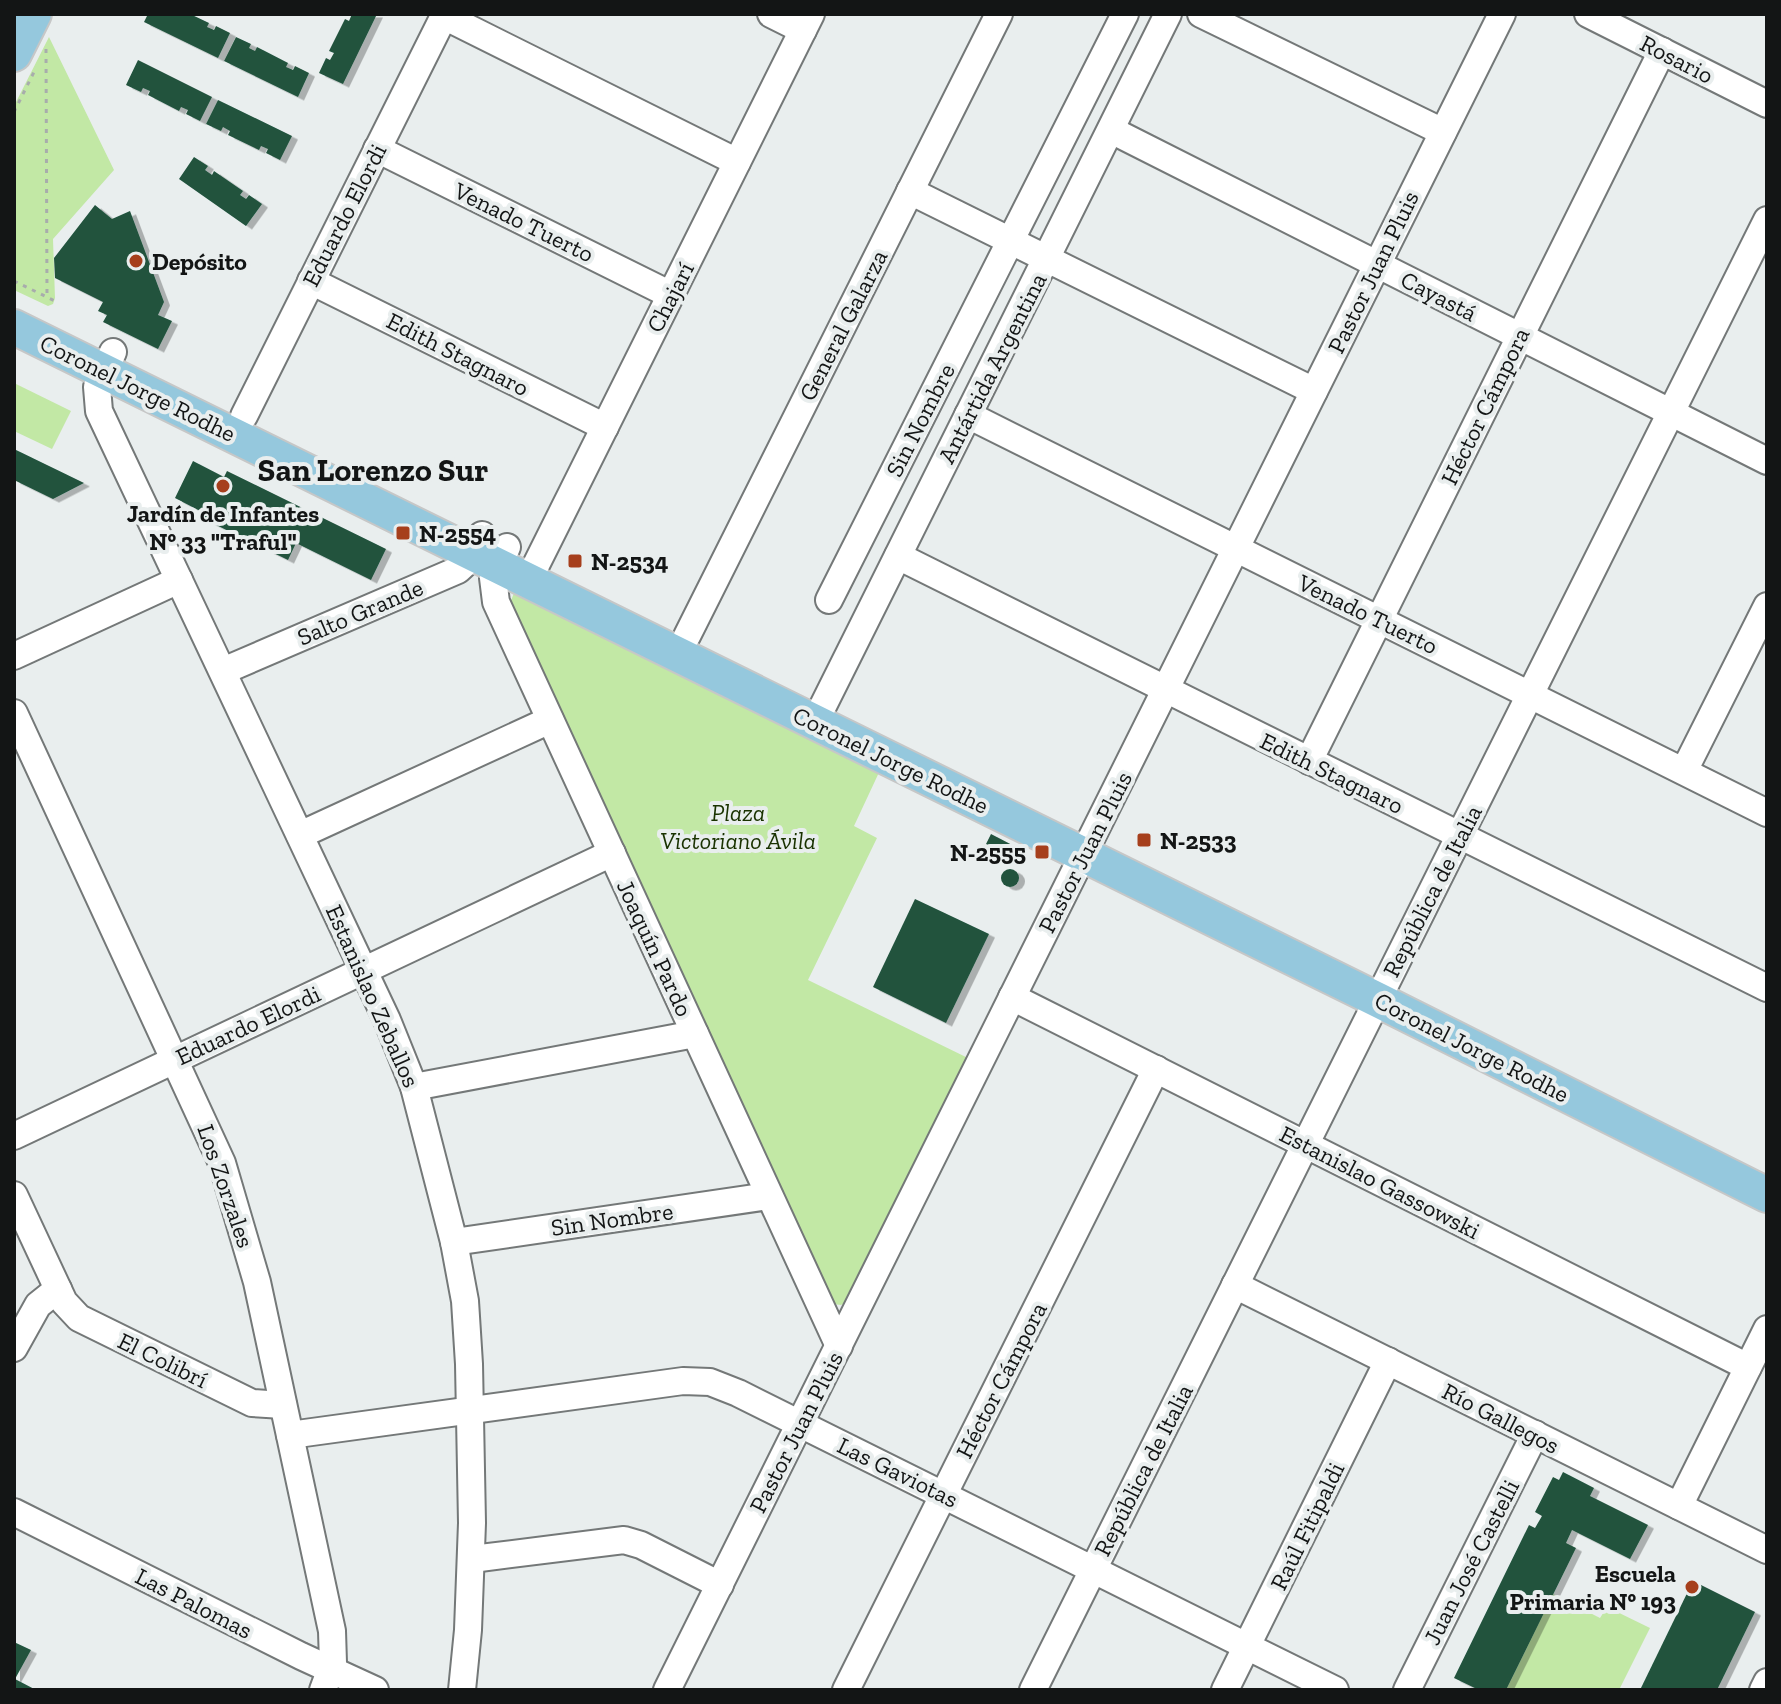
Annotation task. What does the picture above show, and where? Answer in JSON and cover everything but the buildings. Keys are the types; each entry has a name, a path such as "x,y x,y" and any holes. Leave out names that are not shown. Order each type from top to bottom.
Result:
{"main road":[{"path":"14,54 34,14"},
{"name":"Coronel Jorge Rodhe","path":"30,300 108,361 1382,991 1767,1170"},
{"name":"Coronel Jorge Rodhe","path":"14,327 244,416 490,550"},
{"name":"Coronel Jorge Rodhe","path":"533,571 687,636 820,713"},
{"name":"Coronel Jorge Rodhe","path":"1382,991 1767,1195"}],"street":[{"path":"771,14 807,22"},
{"name":"General Galarza","path":"687,636 999,14"},
{"name":"Sin Nombre","path":"829,600 1125,14"},
{"name":"Antártida Argentina","path":"820,713 1168,14"},
{"path":"1201,14 1443,132"},
{"name":"Pastor Juan Pluis","path":"667,1690 1502,14"},
{"name":"Rosario","path":"1588,14 1767,104"},
{"path":"444,15 737,162"},
{"name":"Eduardo Elordi","path":"244,416 444,15"},
{"name":"Chajarí","path":"533,571 807,22"},
{"name":"Héctor Cámpora","path":"1309,761 1662,51"},
{"name":"Cayastá","path":"1111,130 1767,461"},
{"name":"Venado Tuerto","path":"377,149 671,295"},
{"path":"910,191 1314,391"},
{"name":"República de Italia","path":"1033,1690 1767,220"},
{"name":"Edith Stagnaro","path":"311,281 605,427"},
{"name":"Estanislao Zeballos","path":"108,361 97,387 99,411 364,970 414,1087 454,1242 466,1315 472,1559 462,1690"},
{"name":"Venado Tuerto","path":"968,415 1767,813"},
{"name":"Salto Grande","path":"223,671 453,572 490,550"},
{"name":"Joaquín Pardo","path":"490,550 496,602 839,1346"},
{"name":"Edith Stagnaro","path":"898,556 1767,988"},
{"path":"14,656 179,580"},
{"path":"1684,771 1767,606"},
{"name":"Los Zorzales","path":"14,713 213,1139 239,1214 332,1631 334,1653 327,1680"},
{"path":"300,835 550,720"},
{"name":"Eduardo Elordi","path":"14,1136 612,853"},
{"name":"Estanislao Gassowski","path":"1012,997 1748,1367"},
{"path":"414,1087 695,1034"},
{"name":"Héctor Cámpora","path":"846,1690 1156,1069"},
{"name":"El Colibrí","path":"14,1195 70,1311 89,1324 252,1403 283,1405"},
{"name":"Sin Nombre","path":"454,1242 769,1196"},
{"name":"Río Gallegos","path":"1235,1285 1767,1550"},
{"path":"14,1348 38,1305 58,1289"},
{"path":"1679,1506 1767,1329"},
{"name":"Raúl Fitipaldi","path":"1225,1690 1388,1361"},
{"name":"Las Gaviotas","path":"290,1435 696,1380 724,1386 1335,1690"},
{"name":"Juan José Castelli","path":"1407,1690 1535,1434"},
{"name":"Las Palomas","path":"14,1512 327,1680 375,1690"},
{"path":"472,1559 624,1540 641,1545 720,1585"},
{"path":"1763,1690 1767,1682"}],"path":[{"path":"14,112 46,48 30,300"},
{"path":"14,281 30,300 55,301"}],"green space":[{"path":"49,37 114,170 53,239 55,298 53,304 48,306 14,290 14,106"},
{"path":"14,383 71,411 52,449 14,431"},
{"name":"Plaza Victoriano Ávila","path":"514,593 882,766 854,826 877,838 808,980 970,1059 848,1301 841,1305 833,1304 510,603"},
{"path":"1553,1594 1600,1618 1607,1607 1650,1628 1619,1690 1506,1690"}],"place":[{"name":"Depósito","path":"136,261"},
{"name":"Jardín de Infantes N° 33 \"Traful\"","path":"223,486"},
{"name":"N-2554","path":"403,533"},
{"name":"N-2534","path":"575,561"},
{"name":"N-2533","path":"1144,840"},
{"name":"N-2555","path":"1042,852"},
{"name":"Escuela Primaria N° 193","path":"1692,1587"}],"district":[{"name":"San Lorenzo Sur","path":"373,470"}]}
